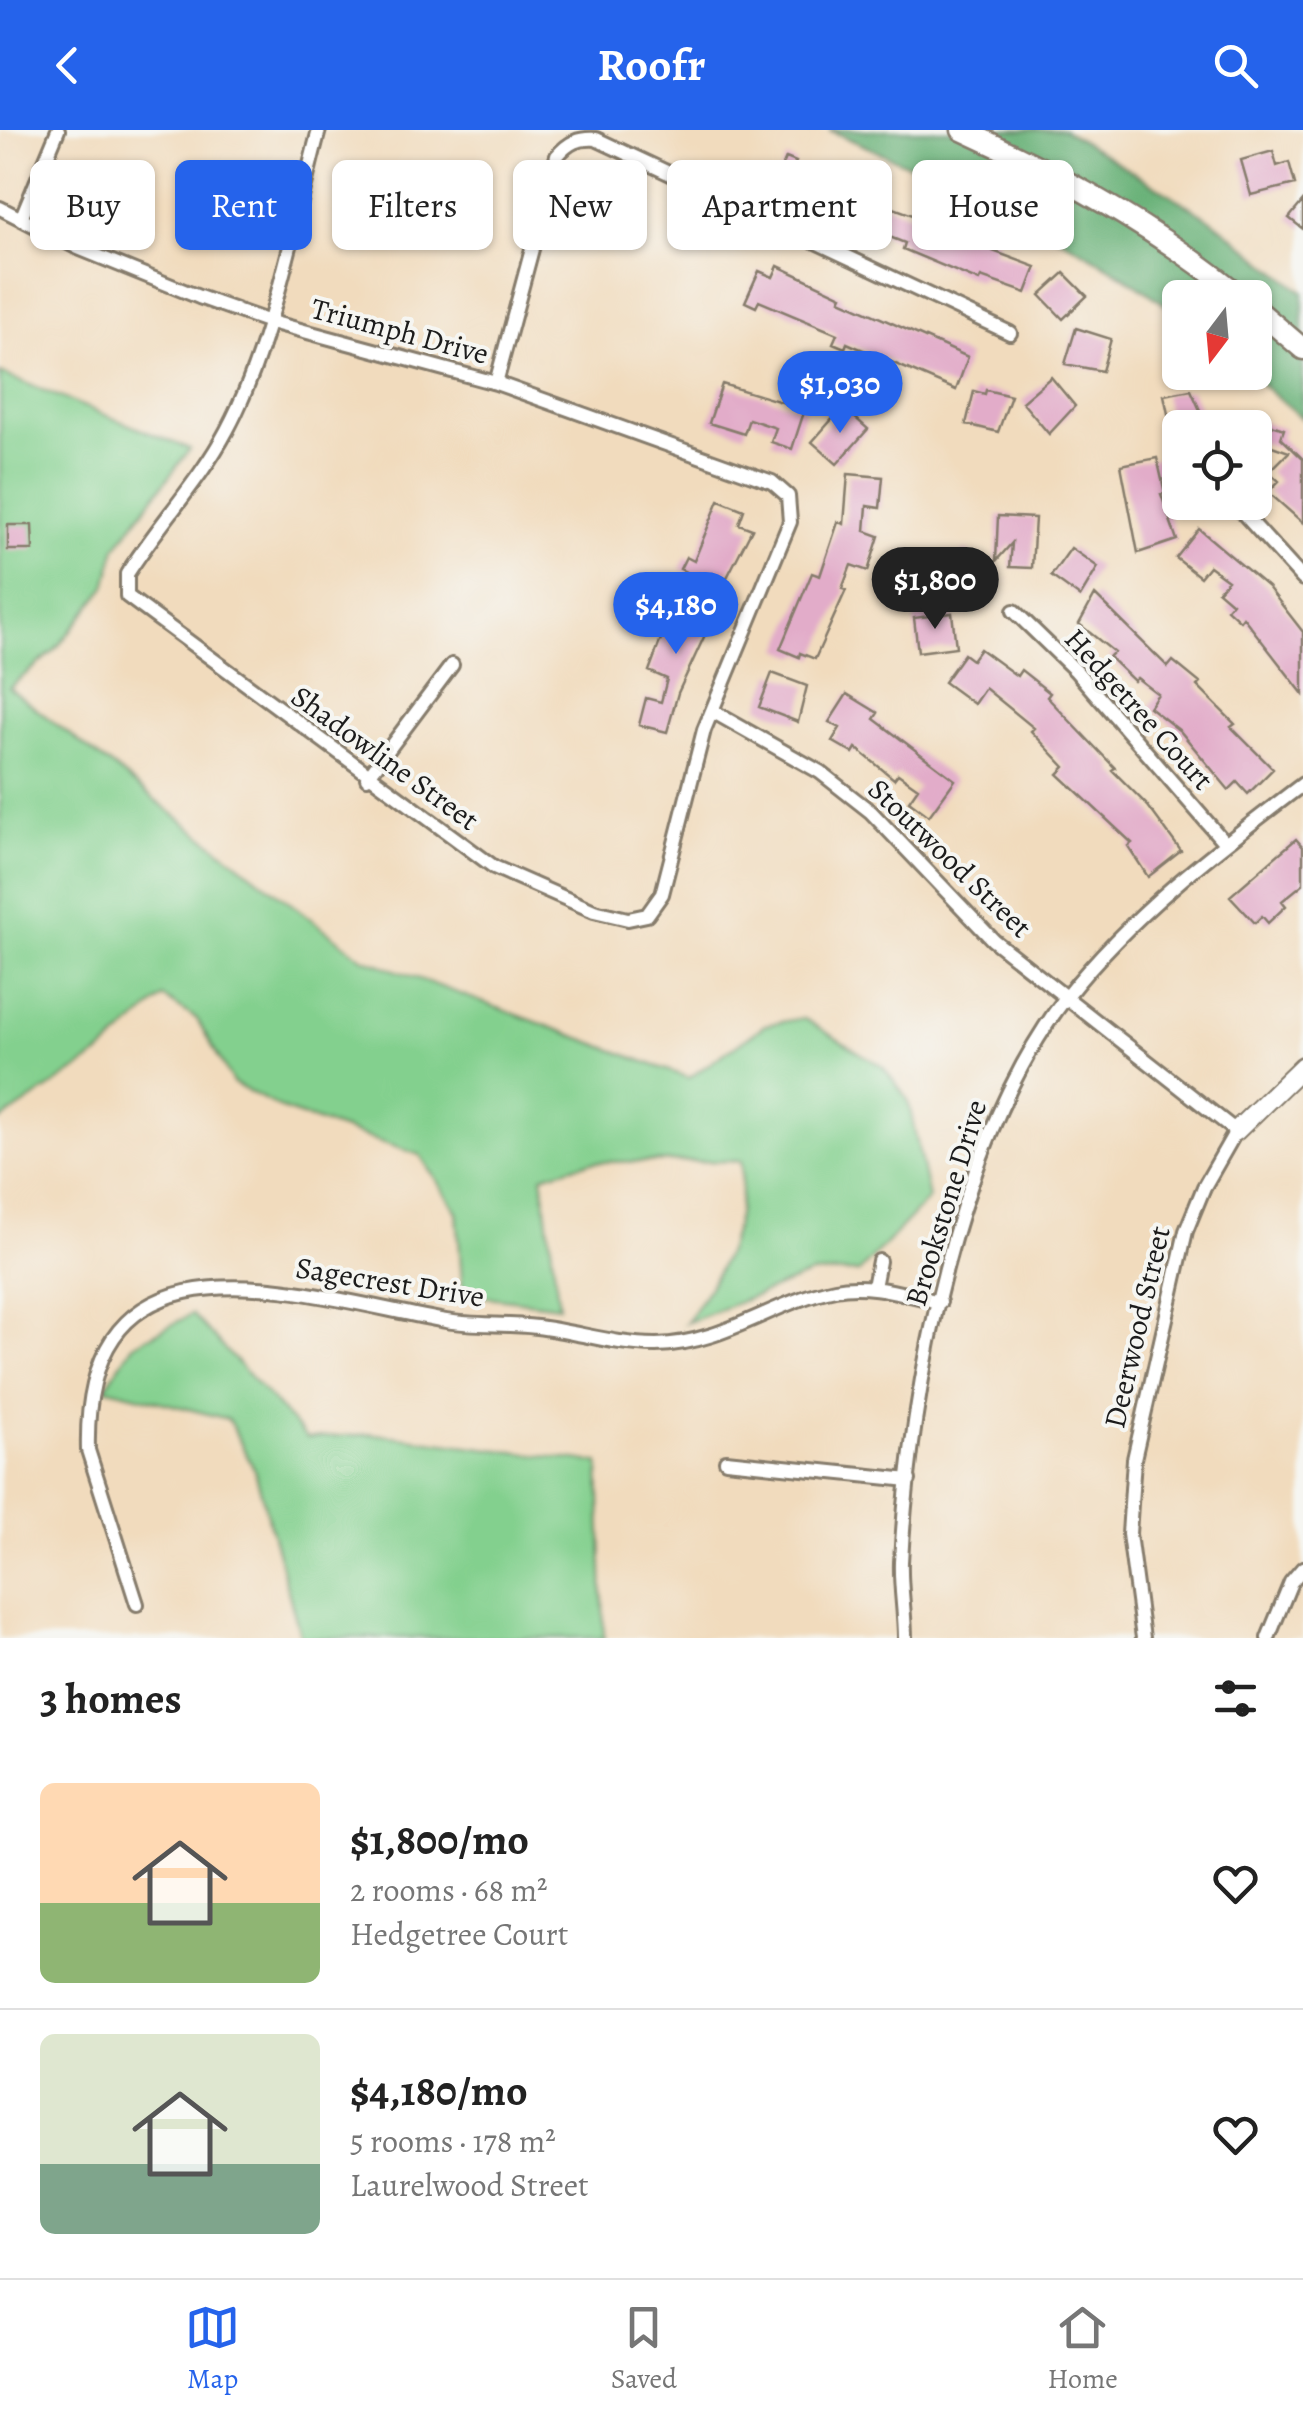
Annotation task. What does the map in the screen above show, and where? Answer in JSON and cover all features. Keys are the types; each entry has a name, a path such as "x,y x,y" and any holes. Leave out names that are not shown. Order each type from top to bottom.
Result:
{"main road":[{"path":"962,130 990,136 1116,209 1217,280"},
{"path":"1272,323 1303,349"}],"street":[{"path":"21,219 58,130"},
{"path":"267,321 320,130"},
{"path":"496,383 557,156 573,141 596,139 1010,334"},
{"name":"Triumph Drive","path":"0,208 78,248 267,321 496,383 772,482 788,496 790,522 712,711"},
{"name":"Shadowline Street","path":"267,321 228,429 124,585 132,604 494,868 528,885 628,919 648,915 662,894 692,769 712,711"},
{"path":"1250,520 1303,579"},
{"name":"Hedgetree Court","path":"1014,611 1076,670 1226,842"},
{"path":"367,778 452,665"},
{"name":"Stoutwood Street","path":"712,711 820,772 872,812 994,940 1236,1130"},
{"name":"Brookstone Drive","path":"904,1638 901,1565 915,1418 940,1302 980,1156 1004,1095 1066,997 1177,882 1303,784"},
{"name":"Deerwood Street","path":"1142,1638 1129,1534 1134,1459 1186,1231 1204,1187 1236,1130 1303,1066"},
{"path":"874,1288 880,1261"},
{"name":"Sagecrest Drive","path":"137,1604 88,1450 87,1423 93,1379 106,1351 130,1321 175,1292 224,1285 325,1293 449,1322 538,1327 624,1345 685,1345 740,1328 838,1288 874,1288 940,1302"},
{"path":"726,1461 910,1480"},
{"path":"1268,1638 1291,1582 1303,1568"}],"green space":[{"path":"829,130 1064,130 1212,220 1303,292 1303,419 1268,390 1272,390 1272,280 1162,280 1162,303 1074,246 1074,160 912,160 912,167"},
{"path":"0,373 190,449 116,547 106,587 55,650 9,688 362,958 689,1078 765,1025 803,1018 883,1067 908,1100 929,1198 859,1272 811,1274 686,1323 729,1247 740,1207 741,1161 590,1162 542,1176 559,1306 463,1294 457,1212 420,1155 287,1111 233,1083 197,1019 163,997 100,1054 0,1121"},
{"path":"192,1314 307,1438 376,1434 599,1463 604,1638 301,1638 255,1471 228,1419 105,1388 133,1345"}],"building":[{"path":"1273,151 1277,166 1289,162 1295,184 1251,195 1241,160"},
{"path":"1303,201 1303,229 1289,218"},
{"path":"892,207 912,215 912,250 993,250 1036,267 1026,293 981,277 979,281 903,249 905,243 892,238"},
{"path":"778,266 842,296 840,300 968,357 956,390 847,343 845,348 833,343 837,334 759,301 756,307 745,302 759,271 773,277"},
{"path":"1064,273 1087,296 1063,319 1040,295"},
{"path":"1076,328 1111,339 1102,371 1065,364"},
{"path":"1051,377 1075,406 1049,434 1022,402"},
{"path":"722,384 805,409 792,449 771,442 776,428 749,419 744,434 709,423"},
{"path":"986,390 1011,396 998,432 966,424 974,391 985,394"},
{"path":"1191,390 1200,410 1167,410 1164,395"},
{"path":"843,407 868,429 837,464 812,442"},
{"path":"1272,425 1284,429 1281,438 1303,459 1303,523 1272,496 1272,488 1279,481 1272,469 1289,452 1272,446"},
{"path":"1157,458 1162,480 1162,520 1170,520 1177,540 1138,553 1121,465"},
{"path":"848,474 883,477 880,508 867,506 865,531 879,536 868,571 851,565 842,589 846,590 815,659 800,653 799,657 780,649 812,573 820,576 838,522 844,524"},
{"path":"719,500 744,510 739,524 752,529 721,589 680,569 686,557 694,561"},
{"path":"998,516 1035,518 1032,568 1010,567 1012,543 996,561"},
{"path":"8,525 32,525 33,550 8,550"},
{"path":"1199,529 1268,587 1303,632 1303,694 1243,617 1240,621 1227,609 1232,603 1218,591 1228,580 1209,566 1200,577 1176,558"},
{"path":"1071,548 1098,567 1080,597 1051,576"},
{"path":"965,550 989,570 971,591 944,575"},
{"path":"678,593 717,609 678,693 667,732 639,725 646,698 661,702 667,679 649,671"},
{"path":"1095,595 1168,667 1173,661 1200,683 1197,686 1235,724 1231,727 1273,769 1248,794 1237,782 1229,790 1180,731 1149,707 1158,694 1137,678 1134,681 1109,657 1114,652 1079,624"},
{"path":"952,613 956,647 918,652 914,618"},
{"path":"980,649 1017,676 1021,670 1050,693 1047,697 1115,768 1112,770 1148,806 1181,851 1148,877 1128,846 1132,843 1058,774 1065,767 1031,731 1034,728 985,688 974,704 944,682 964,654 972,660"},
{"path":"772,673 807,686 798,722 759,707"},
{"path":"847,694 878,713 874,719 955,780 929,816 909,801 918,788 898,774 894,779 856,748 853,753 832,741 840,728 829,722"},
{"path":"1296,839 1303,847 1303,884 1282,901 1286,906 1268,923 1262,916 1255,923 1230,896"}]}
